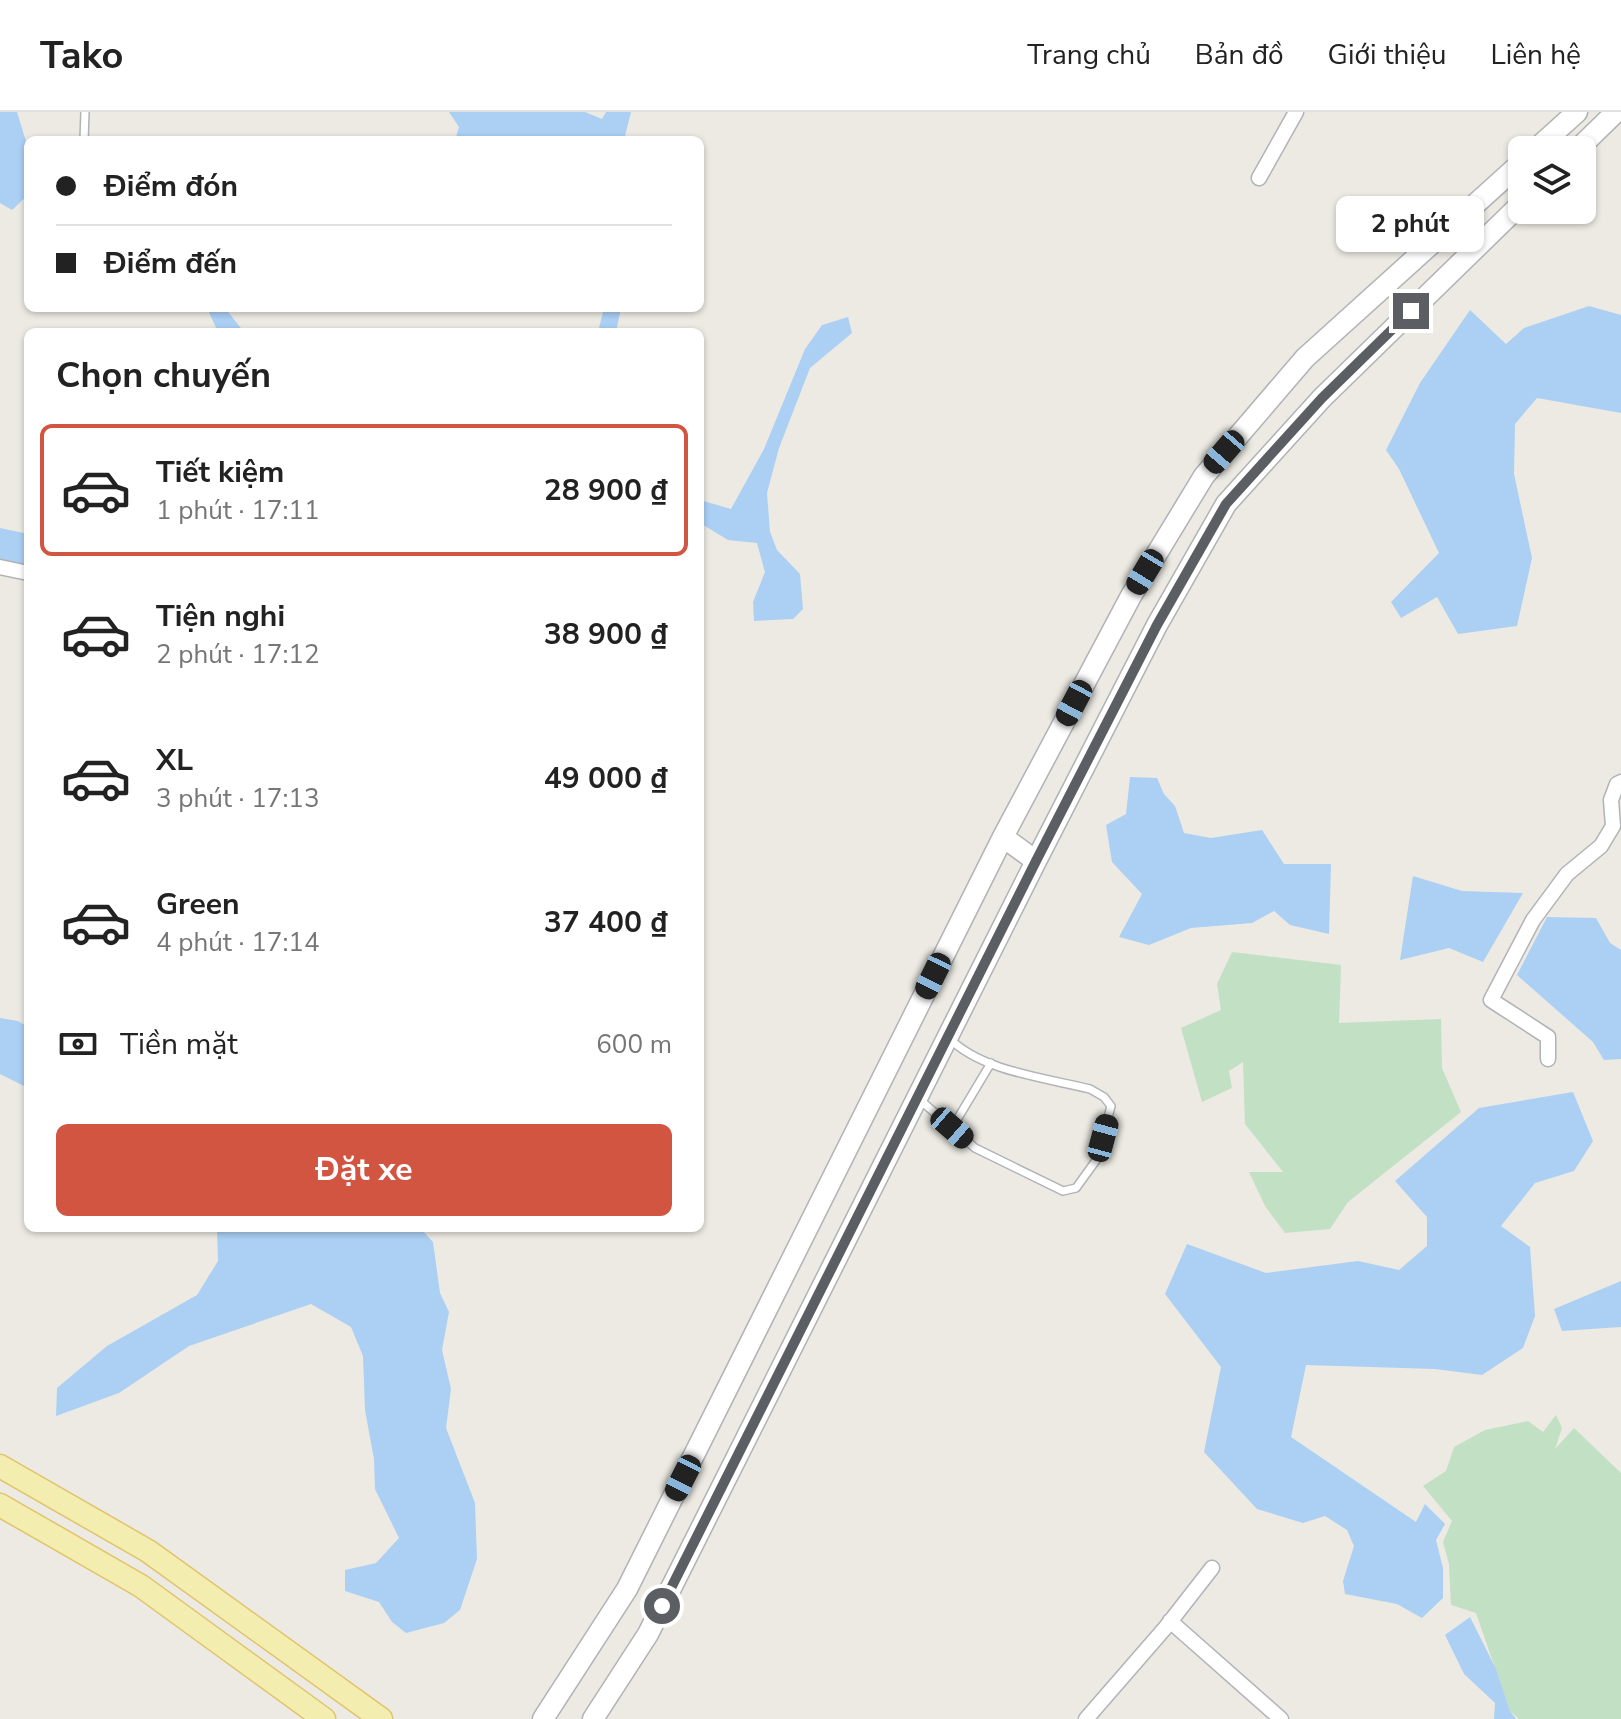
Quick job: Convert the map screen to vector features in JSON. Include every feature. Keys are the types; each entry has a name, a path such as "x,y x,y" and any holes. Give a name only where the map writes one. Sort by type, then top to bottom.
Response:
{"main road":[{"path":"1550,136 1577,112"},
{"path":"1591,136 1616,112"},
{"path":"543,1719 627,1589 1003,837 1131,596 1204,476 1305,358 1508,175"},
{"path":"593,1719 648,1634 1036,861 1157,625 1226,504 1322,398 1508,217"},
{"path":"1003,837 1036,861"},
{"path":"0,1466 148,1551 381,1719"},
{"path":"0,1505 141,1586 324,1719"}],"street":[{"path":"1259,178 1296,112"},
{"path":"0,567 24,572"},
{"path":"1548,1059 1548,1037 1491,1000 1533,920 1567,874 1601,846 1613,826 1611,800 1617,784 1621,782"},
{"path":"1086,1719 1212,1568"},
{"path":"1170,1621 1281,1719"}],"lane":[{"path":"84,136 85,112"},
{"path":"917,1098 975,1148 1063,1191 1076,1188 1097,1159 1111,1106 1104,1097 1090,1089 991,1063 961,1050 948,1037"},
{"path":"952,1128 991,1063"}],"green space":[{"path":"1232,952 1341,965 1339,1023 1441,1019 1442,1068 1461,1112 1348,1202 1330,1229 1285,1233 1265,1206 1249,1172 1283,1172 1245,1124 1243,1062 1229,1071 1232,1088 1202,1102 1181,1028 1221,1010 1217,984"},
{"path":"1556,1415 1562,1428 1555,1449 1574,1428 1621,1473 1621,1719 1519,1719 1510,1711 1476,1613 1451,1605 1449,1564 1443,1542 1452,1521 1423,1486 1446,1471 1454,1447 1485,1430 1528,1421 1543,1432"}],"water":[{"path":"0,112 17,112 24,136 24,199 12,210 0,203"},
{"path":"449,112 585,112 602,119 606,112 631,112 625,136 456,136 459,127"},
{"path":"1589,306 1621,315 1621,413 1537,398 1515,424 1514,474 1532,558 1517,626 1458,634 1437,597 1401,618 1391,602 1439,553 1399,469 1386,450 1420,383 1470,310 1506,344 1524,328"},
{"path":"209,312 228,312 241,328 216,328"},
{"path":"603,312 620,312 617,328 599,328"},
{"path":"848,317 852,333 810,368 779,448 767,493 770,532 777,550 800,574 803,609 793,619 754,621 753,602 765,572 757,543 728,540 704,525 704,501 731,509 764,449 805,349 822,325"},
{"path":"0,528 24,533 24,565 0,562"},
{"path":"1130,777 1157,778 1164,794 1175,806 1184,833 1211,838 1262,830 1284,864 1331,864 1329,934 1290,925 1274,911 1252,923 1191,928 1149,945 1119,937 1142,894 1112,862 1106,825 1126,814"},
{"path":"1413,876 1462,891 1523,893 1483,962 1449,948 1400,960"},
{"path":"1547,917 1596,918 1610,943 1621,950 1621,1059 1604,1060 1593,1042 1517,975"},
{"path":"0,1018 24,1025 24,1086 0,1074"},
{"path":"1573,1092 1593,1141 1574,1171 1535,1183 1501,1226 1530,1247 1535,1316 1523,1348 1482,1375 1435,1369 1306,1365 1291,1437 1416,1522 1425,1504 1445,1524 1436,1540 1443,1568 1443,1598 1422,1618 1397,1604 1345,1594 1343,1581 1354,1546 1347,1530 1325,1516 1303,1523 1257,1509 1204,1452 1221,1367 1165,1294 1187,1244 1266,1273 1358,1261 1399,1270 1427,1246 1427,1217 1395,1181 1479,1108"},
{"path":"217,1232 424,1232 433,1242 440,1293 449,1312 442,1350 451,1389 446,1428 475,1503 477,1559 460,1610 444,1623 406,1633 392,1622 379,1602 345,1591 345,1570 376,1563 399,1538 375,1489 374,1459 365,1410 363,1356 351,1327 311,1304 189,1346 119,1393 56,1416 57,1388 107,1346 197,1295 218,1261"},
{"path":"1621,1281 1621,1327 1562,1331 1554,1309"},
{"path":"1470,1617 1516,1719 1494,1719 1495,1703 1464,1674 1445,1635"}],"route":[{"path":"662,1606 1036,861 1157,625 1226,504 1322,398 1411,311"}]}
